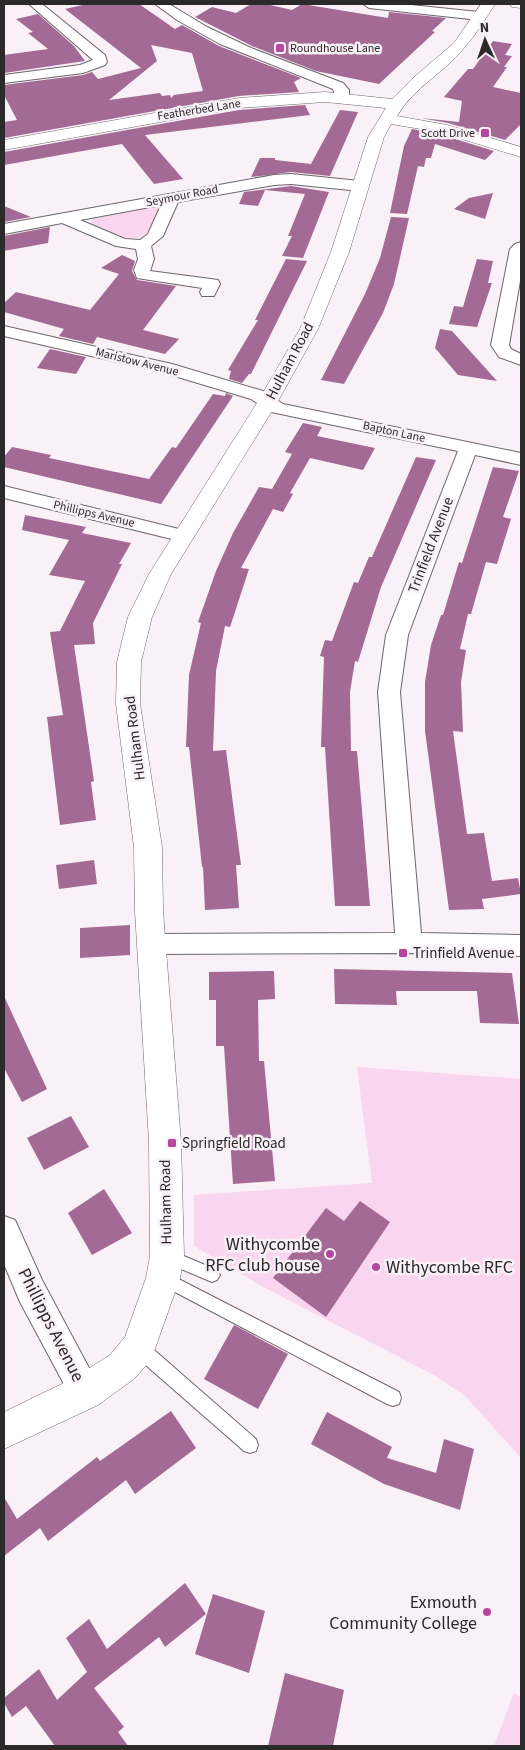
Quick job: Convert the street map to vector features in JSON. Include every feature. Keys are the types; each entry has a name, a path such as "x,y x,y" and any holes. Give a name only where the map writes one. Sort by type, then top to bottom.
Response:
{"street":[{"path":"4,79 83,68 100,62 100,58 34,4"},
{"path":"161,4 188,23 235,47 338,86 342,90 342,98"},
{"path":"369,4 483,10"},
{"path":"516,4 521,4"},
{"name":"Hulham Road","path":"4,1431 85,1392 122,1367 139,1348 165,1267 165,1142 152,944 148,847 128,704 130,662 140,618 160,574 267,403 309,329 340,252 376,137 391,112 418,80 458,46 471,30 483,10"},
{"name":"Featherbed Lane","path":"4,145 239,104 300,97 342,98 519,149"},
{"name":"Seymour Road","path":"4,229 274,180 290,179 360,186"},
{"path":"64,219 122,243 143,245 155,236 172,198"},
{"path":"143,245 146,259 142,270 143,275 212,284 208,292"},
{"path":"521,247 518,249 500,345 505,353 521,360"},
{"name":"Maristow Avenue","path":"4,331 166,368 257,395 267,403"},
{"name":"Bapton Lane","path":"267,403 277,408 521,459"},
{"name":"Trinfield Avenue","path":"409,943 389,692 398,635 469,447"},
{"name":"Phillipps Avenue","path":"4,492 184,536"},
{"path":"152,944 409,943 521,946"},
{"name":"Phillipps Avenue","path":"4,1230 31,1290 85,1392"}],"lane":[{"path":"165,1267 212,1274"},
{"path":"165,1267 393,1398"},
{"path":"139,1348 250,1445"}],"shaded area":[{"path":"157,206 160,209 152,225 140,237 125,238 90,224 93,219"},
{"name":"Withycombe RFC","path":"357,1067 521,1079 521,1458 465,1396 434,1375 265,1288 194,1246 194,1195 372,1183"},
{"path":"514,1693 521,1697 521,1746 494,1746"}],"building":[{"path":"87,4 139,4 175,29 182,25 219,46 301,78 294,82 299,92 239,96 4,138 4,122 17,120 4,95 4,85 83,75 92,72 98,79 141,68 65,9","holes":["151,45 192,53 203,91 174,95 171,98 170,95 162,96 160,93 109,100 157,61"]},
{"path":"251,4 266,4 292,10 302,4 388,18 389,12 446,18 432,31 435,32 379,84 316,71 252,46 195,17 212,7 236,13"},
{"path":"38,14 74,46 85,61 4,73 4,55 48,49 28,33 33,32 16,19"},
{"path":"493,41 512,44 505,55 512,56 493,87 521,93 521,124 505,140 448,123 421,118 459,122 462,101 444,97 468,69 473,69"},
{"path":"305,105 310,115 145,135 183,179 154,184 122,144 4,165 4,152 239,110"},
{"path":"340,110 358,112 330,176 291,172 251,177 260,158 275,158 275,160 311,164"},
{"path":"412,129 439,134 494,151 485,160 435,144 431,158 426,158 424,167 418,166 407,214 390,213 404,146"},
{"path":"291,186 329,192 303,258 282,256 292,236 288,236 305,194 265,190 258,206 239,204 244,192"},
{"path":"493,193 485,219 454,209 469,198"},
{"path":"4,206 31,217 4,222"},
{"path":"391,217 409,218 394,284 383,313 344,384 321,380 365,294 380,258"},
{"path":"50,227 48,243 4,251 4,236"},
{"path":"122,255 135,261 132,271 137,280 176,286 143,330 179,339 165,354 97,337 93,344 59,336 64,329 4,312 4,303 16,292 90,310 119,274 101,268"},
{"path":"286,259 307,261 251,374 242,383 229,379 231,371 228,370 258,320 255,320"},
{"path":"477,259 493,261 488,283 492,283 477,327 449,324 454,306 463,307"},
{"path":"440,329 452,331 497,381 458,375 435,348"},
{"path":"50,349 86,357 76,374 37,368"},
{"path":"226,393 233,396 161,504 4,467 4,457 12,447 51,455 49,458 149,479 172,447 176,448 213,394 225,396"},
{"path":"303,423 322,427 317,436 375,448 363,470 310,458 290,493 293,494 283,512 273,509 241,568 249,569 230,627 225,626 216,671 213,751 226,750 241,865 236,865 239,908 205,910 203,867 189,747 186,747 189,675 201,623 198,622 216,571 233,533 259,487 272,489 292,454 285,452"},
{"path":"416,457 436,460 381,587 358,662 355,661 350,692 351,751 357,751 370,906 335,906 325,747 321,747 324,657 320,656 325,640 332,641 354,582 358,583 369,557 372,557"},
{"path":"493,467 519,471 503,517 511,519 497,564 486,562 471,614 468,614 460,649 466,650 461,682 463,732 453,731 467,834 484,833 492,881 518,878 521,894 482,899 484,909 449,910 425,731 425,682 431,645 441,615 443,615 459,562 462,563"},
{"path":"25,515 86,527 82,533 131,543 119,564 122,564 93,623 95,644 74,645 94,781 91,782 96,820 60,825 47,717 63,715 50,632 60,631 85,581 49,575 69,540 22,530"},
{"path":"94,860 97,884 59,889 56,865"},
{"path":"130,925 130,955 80,958 80,928"},
{"path":"334,969 512,973 519,1024 480,1023 477,991 396,991 397,1005 335,1004"},
{"path":"274,971 275,999 258,1000 259,1061 264,1061 275,1181 233,1184 224,1046 216,1046 216,1000 209,1000 209,972"},
{"path":"4,996 47,1089 22,1102 4,1068"},
{"path":"71,1116 89,1147 44,1170 27,1138"},
{"path":"104,1189 132,1233 92,1255 68,1213"},
{"name":"Withycombe RFC club house","path":"360,1201 390,1222 326,1317 273,1278 326,1208 344,1221"},
{"path":"234,1325 288,1354 258,1409 204,1379"},
{"path":"171,1411 196,1448 135,1494 126,1480 48,1541 40,1528 4,1556 4,1497 17,1519 97,1457 100,1461"},
{"path":"327,1412 392,1447 387,1458 436,1473 444,1439 474,1449 460,1510 384,1484 311,1444"},
{"path":"185,1583 206,1614 165,1647 159,1637 94,1688 124,1727 118,1732 128,1746 55,1746 26,1706 12,1717 4,1703 4,1698 39,1669 57,1700 87,1672 66,1638 89,1619 107,1649"},
{"path":"213,1594 265,1611 249,1673 195,1654"},
{"path":"285,1673 344,1690 333,1746 268,1746"}],"place":[{"name":"Roundhouse Lane","path":"280,48"},
{"name":"Scott Drive","path":"485,133"},
{"name":"Trinfield Avenue","path":"403,953"},
{"name":"Springfield Road","path":"172,1143"},
{"name":"Withycombe RFC club house","path":"330,1254"},
{"name":"Withycombe RFC","path":"376,1267"},
{"name":"Exmouth Community College","path":"487,1612"}]}
